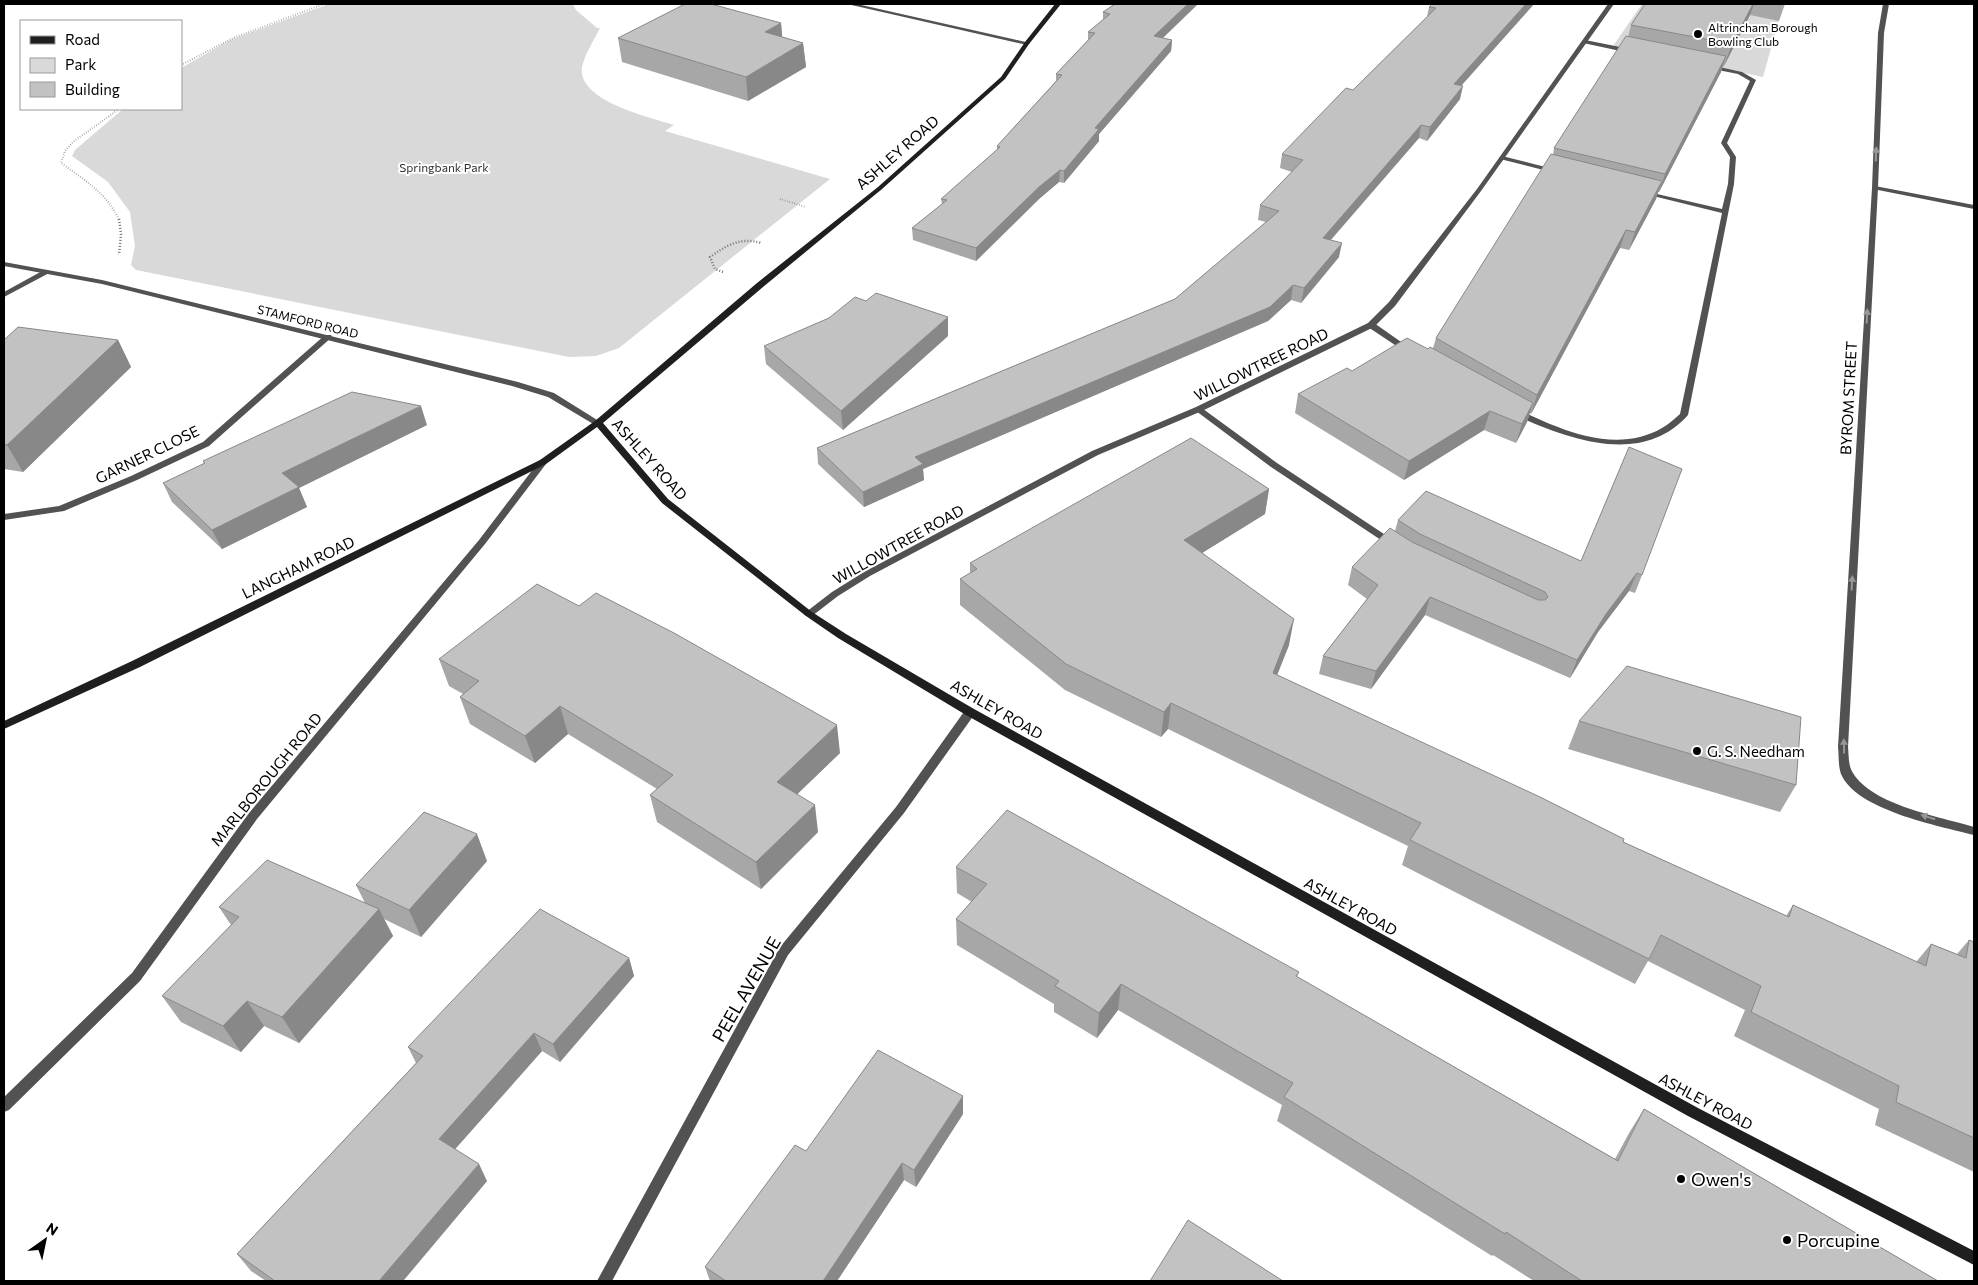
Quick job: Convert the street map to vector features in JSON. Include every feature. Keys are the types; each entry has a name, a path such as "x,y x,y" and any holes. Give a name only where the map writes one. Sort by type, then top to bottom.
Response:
{"main road":[{"name":"ASHLEY ROAD","path":"1058,4 1027,43 1003,78 887,182 760,285 598,423 665,501 809,614 842,636 970,712 1693,1112 1974,1258"},
{"name":"LANGHAM ROAD","path":"4,725 136,664 543,462 598,423"}],"street":[{"path":"850,4 1027,43"},
{"name":"WILLOWTREE ROAD","path":"809,614 835,594 867,574 1095,453 1199,409 1371,325 1398,296 1502,158 1610,4"},
{"name":"BYROM STREET","path":"1886,4 1881,33 1875,188 1843,748 1847,773 1860,789 1883,804 1974,831"},
{"path":"1585,42 1643,54"},
{"path":"1508,408 1549,427 1582,438 1607,442 1633,441 1656,436 1673,426 1684,415 1726,212 1733,157 1724,143 1753,80 1740,73 1701,65"},
{"path":"1502,158 1567,174"},
{"path":"1875,188 1974,207"},
{"path":"1632,190 1726,212"},
{"name":"STAMFORD ROAD","path":"4,264 102,282 514,384 551,395 598,423"},
{"path":"4,295 47,272"},
{"path":"1371,325 1420,356"},
{"name":"GARNER CLOSE","path":"4,517 61,509 134,478 206,444 328,337"},
{"path":"1199,409 1274,465 1403,550"},
{"name":"MARLBOROUGH ROAD","path":"4,1106 136,976 252,816 482,542 543,462"},
{"name":"PEEL AVENUE","path":"604,1281 784,951 900,810 970,712"}],"path":[{"path":"182,64 220,42 324,4"},
{"path":"102,282 118,265 122,230 116,215 102,195 62,163 63,153 79,135 92,129 118,110"}],"green space":[{"name":"Springbank Park","path":"329,4 573,4 576,10 597,28 600,28 587,52 582,67 583,79 602,98 633,112 674,125 665,131 830,179 619,348 596,356 569,357 136,270 131,265 135,246 130,212 108,182 72,156 75,150 122,110 182,110 182,67 230,40"},
{"name":"Altrincham Borough Bowling Club","path":"1642,4 1744,4 1781,12 1763,77 1613,46"}],"building":[{"path":"685,4 711,4 781,23 765,32 803,43 746,77 618,38"},
{"path":"1115,4 1188,4 1154,36 1172,40 1095,128 1099,129 1064,171 1060,170 1039,187 976,248 912,228 947,200 941,199 1000,147 997,146 1062,75 1056,74 1095,33 1088,32 1110,14 1103,12"},
{"path":"1432,4 1526,4 1454,84 1463,86 1430,127 1421,125 1323,238 1342,243 1304,288 1293,285 1270,307 915,457 923,464 863,492 817,448 1175,299 1279,211 1260,205 1303,160 1282,154 1346,88 1353,90 1436,8 1429,7"},
{"path":"1645,4 1753,4 1732,44 1631,25"},
{"path":"1626,36 1726,56 1665,174 1554,148"},
{"path":"1551,154 1662,181 1635,232 1626,230 1537,395 1436,338"},
{"path":"876,293 948,317 841,411 764,346 829,318 855,297 866,301"},
{"path":"18,327 118,340 7,445 4,444 4,340"},
{"path":"1407,338 1428,349 1430,347 1533,403 1522,424 1490,411 1409,461 1298,394 1347,368 1352,371"},
{"path":"352,392 421,406 282,473 299,487 212,530 163,483 205,463 203,461"},
{"path":"1191,438 1269,489 1184,540 1294,619 1273,673 1540,797 1624,839 1623,842 1789,917 1793,905 1926,966 1931,944 1966,958 1969,940 1974,942 1974,1138 1896,1102 1899,1086 1751,1012 1761,986 1661,935 1649,959 1410,840 1421,823 1171,703 1164,712 1066,664 960,579 977,569 970,563"},
{"path":"1629,447 1682,469 1642,575 1637,573 1606,614 1577,660 1430,597 1376,671 1323,656 1378,585 1352,567 1390,528 1412,542 1538,600 1545,600 1548,597 1545,592 1420,534 1398,520 1426,491 1581,561"},
{"path":"537,584 579,606 596,593 674,633 837,725 777,782 815,805 756,862 650,795 673,775 560,706 525,736 460,697 479,681 439,659"},
{"path":"1627,666 1801,717 1796,785 1579,721"},
{"path":"1007,810 1299,972 1296,976 1618,1161 1644,1109 1938,1281 1582,1281 1506,1232 1505,1234 1284,1097 1293,1083 1121,984 1099,1013 1055,986 1059,981 956,919 987,884 956,867"},
{"path":"424,812 477,834 409,910 356,885"},
{"path":"267,860 379,909 282,1017 247,1001 223,1026 162,996 239,917 219,907"},
{"path":"540,909 629,958 553,1044 534,1033 439,1139 479,1164 379,1281 275,1281 237,1254 423,1056 408,1047"},
{"path":"878,1050 963,1096 914,1170 902,1163 823,1281 726,1281 705,1267 795,1145 806,1151"},
{"path":"1188,1220 1283,1281 1150,1281"}],"place":[{"name":"Altrincham Borough Bowling Club","path":"1698,34"},
{"name":"G. S. Needham","path":"1697,751"},
{"name":"Owen's","path":"1681,1179"},
{"name":"Porcupine","path":"1787,1240"}]}
